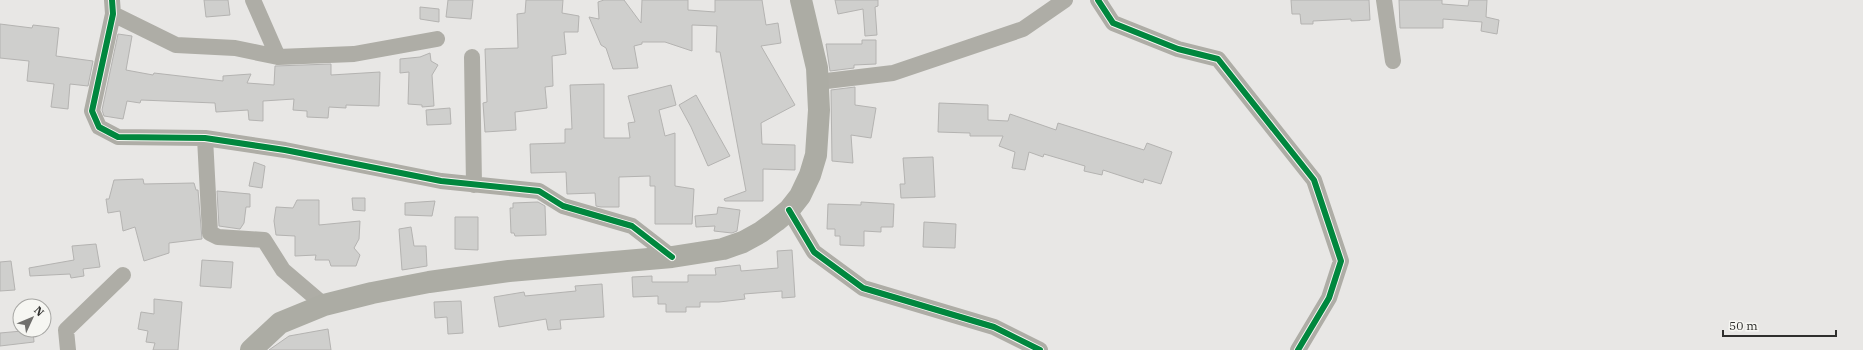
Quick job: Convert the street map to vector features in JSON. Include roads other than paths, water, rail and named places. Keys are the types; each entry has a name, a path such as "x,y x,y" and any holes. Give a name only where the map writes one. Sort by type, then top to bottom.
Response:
{"main road":[{"path":"251,350 280,323 324,305 372,293 509,271 672,256 723,249 743,242 776,221 789,210 800,196 810,175 816,155 819,118 817,68 801,0"}],"street":[{"path":"253,0 278,57"},
{"path":"818,82 893,73 1023,29 1065,0"},
{"path":"1098,0 1113,23 1178,49 1218,59 1314,180 1340,261 1329,298 1298,350"},
{"path":"1384,0 1393,61"},
{"path":"437,39 354,54 278,57 235,48 176,45 113,7 92,111 99,127 118,137 206,138 285,150 441,181 539,191 563,206 632,226 672,256"},
{"path":"472,57 474,185"},
{"path":"206,138 210,233 218,237 264,240 283,270 324,305"},
{"path":"789,210 814,252 863,288 994,327 1040,350"},
{"path":"68,350 66,330 124,275"}]}
